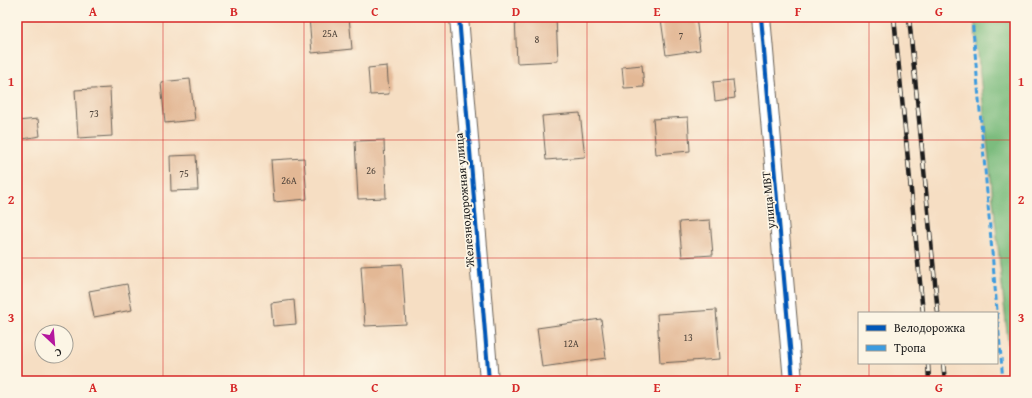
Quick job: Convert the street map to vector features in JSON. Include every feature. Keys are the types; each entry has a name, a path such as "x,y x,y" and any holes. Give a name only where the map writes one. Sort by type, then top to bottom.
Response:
{"street":[{"name":"Железнодорожная улица","path":"460,17 489,381"},
{"name":"улица МВТ","path":"762,17 794,381"}],"green space":[{"path":"974,17 1015,17 1015,381 1012,381"}],"building":[{"path":"309,17 349,17 352,49 312,53"},
{"path":"515,17 556,17 558,61 517,63"},
{"path":"696,17 700,50 666,55 661,19"},
{"path":"642,65 644,87 624,88 622,67"},
{"path":"387,66 389,94 370,95 368,68"},
{"path":"190,79 195,120 165,123 161,82"},
{"path":"733,80 735,98 715,101 713,82"},
{"path":"110,88 112,136 78,138 75,90"},
{"path":"580,113 585,157 546,160 542,116"},
{"path":"688,117 690,151 656,154 653,119"},
{"path":"38,119 40,136 17,140 17,121"},
{"path":"384,140 386,198 358,199 355,141"},
{"path":"196,155 198,190 171,191 170,156"},
{"path":"304,158 307,199 274,202 271,160"},
{"path":"710,220 713,255 682,257 679,222"},
{"path":"402,264 406,324 365,326 361,266"},
{"path":"127,284 132,310 94,317 89,291"},
{"path":"294,300 296,324 273,326 271,303"},
{"path":"716,310 720,359 660,363 657,314"},
{"path":"601,319 606,358 542,367 537,328"}],"railway":[{"path":"894,17 923,312"},
{"path":"909,17 938,312"},
{"path":"928,364 929,381"},
{"path":"943,364 945,381"}],"marked path":[{"path":"972,17 997,312"},
{"path":"998,322 1003,381"}],"cycle path":[{"path":"459,17 489,381"},
{"path":"761,17 793,381"}]}
